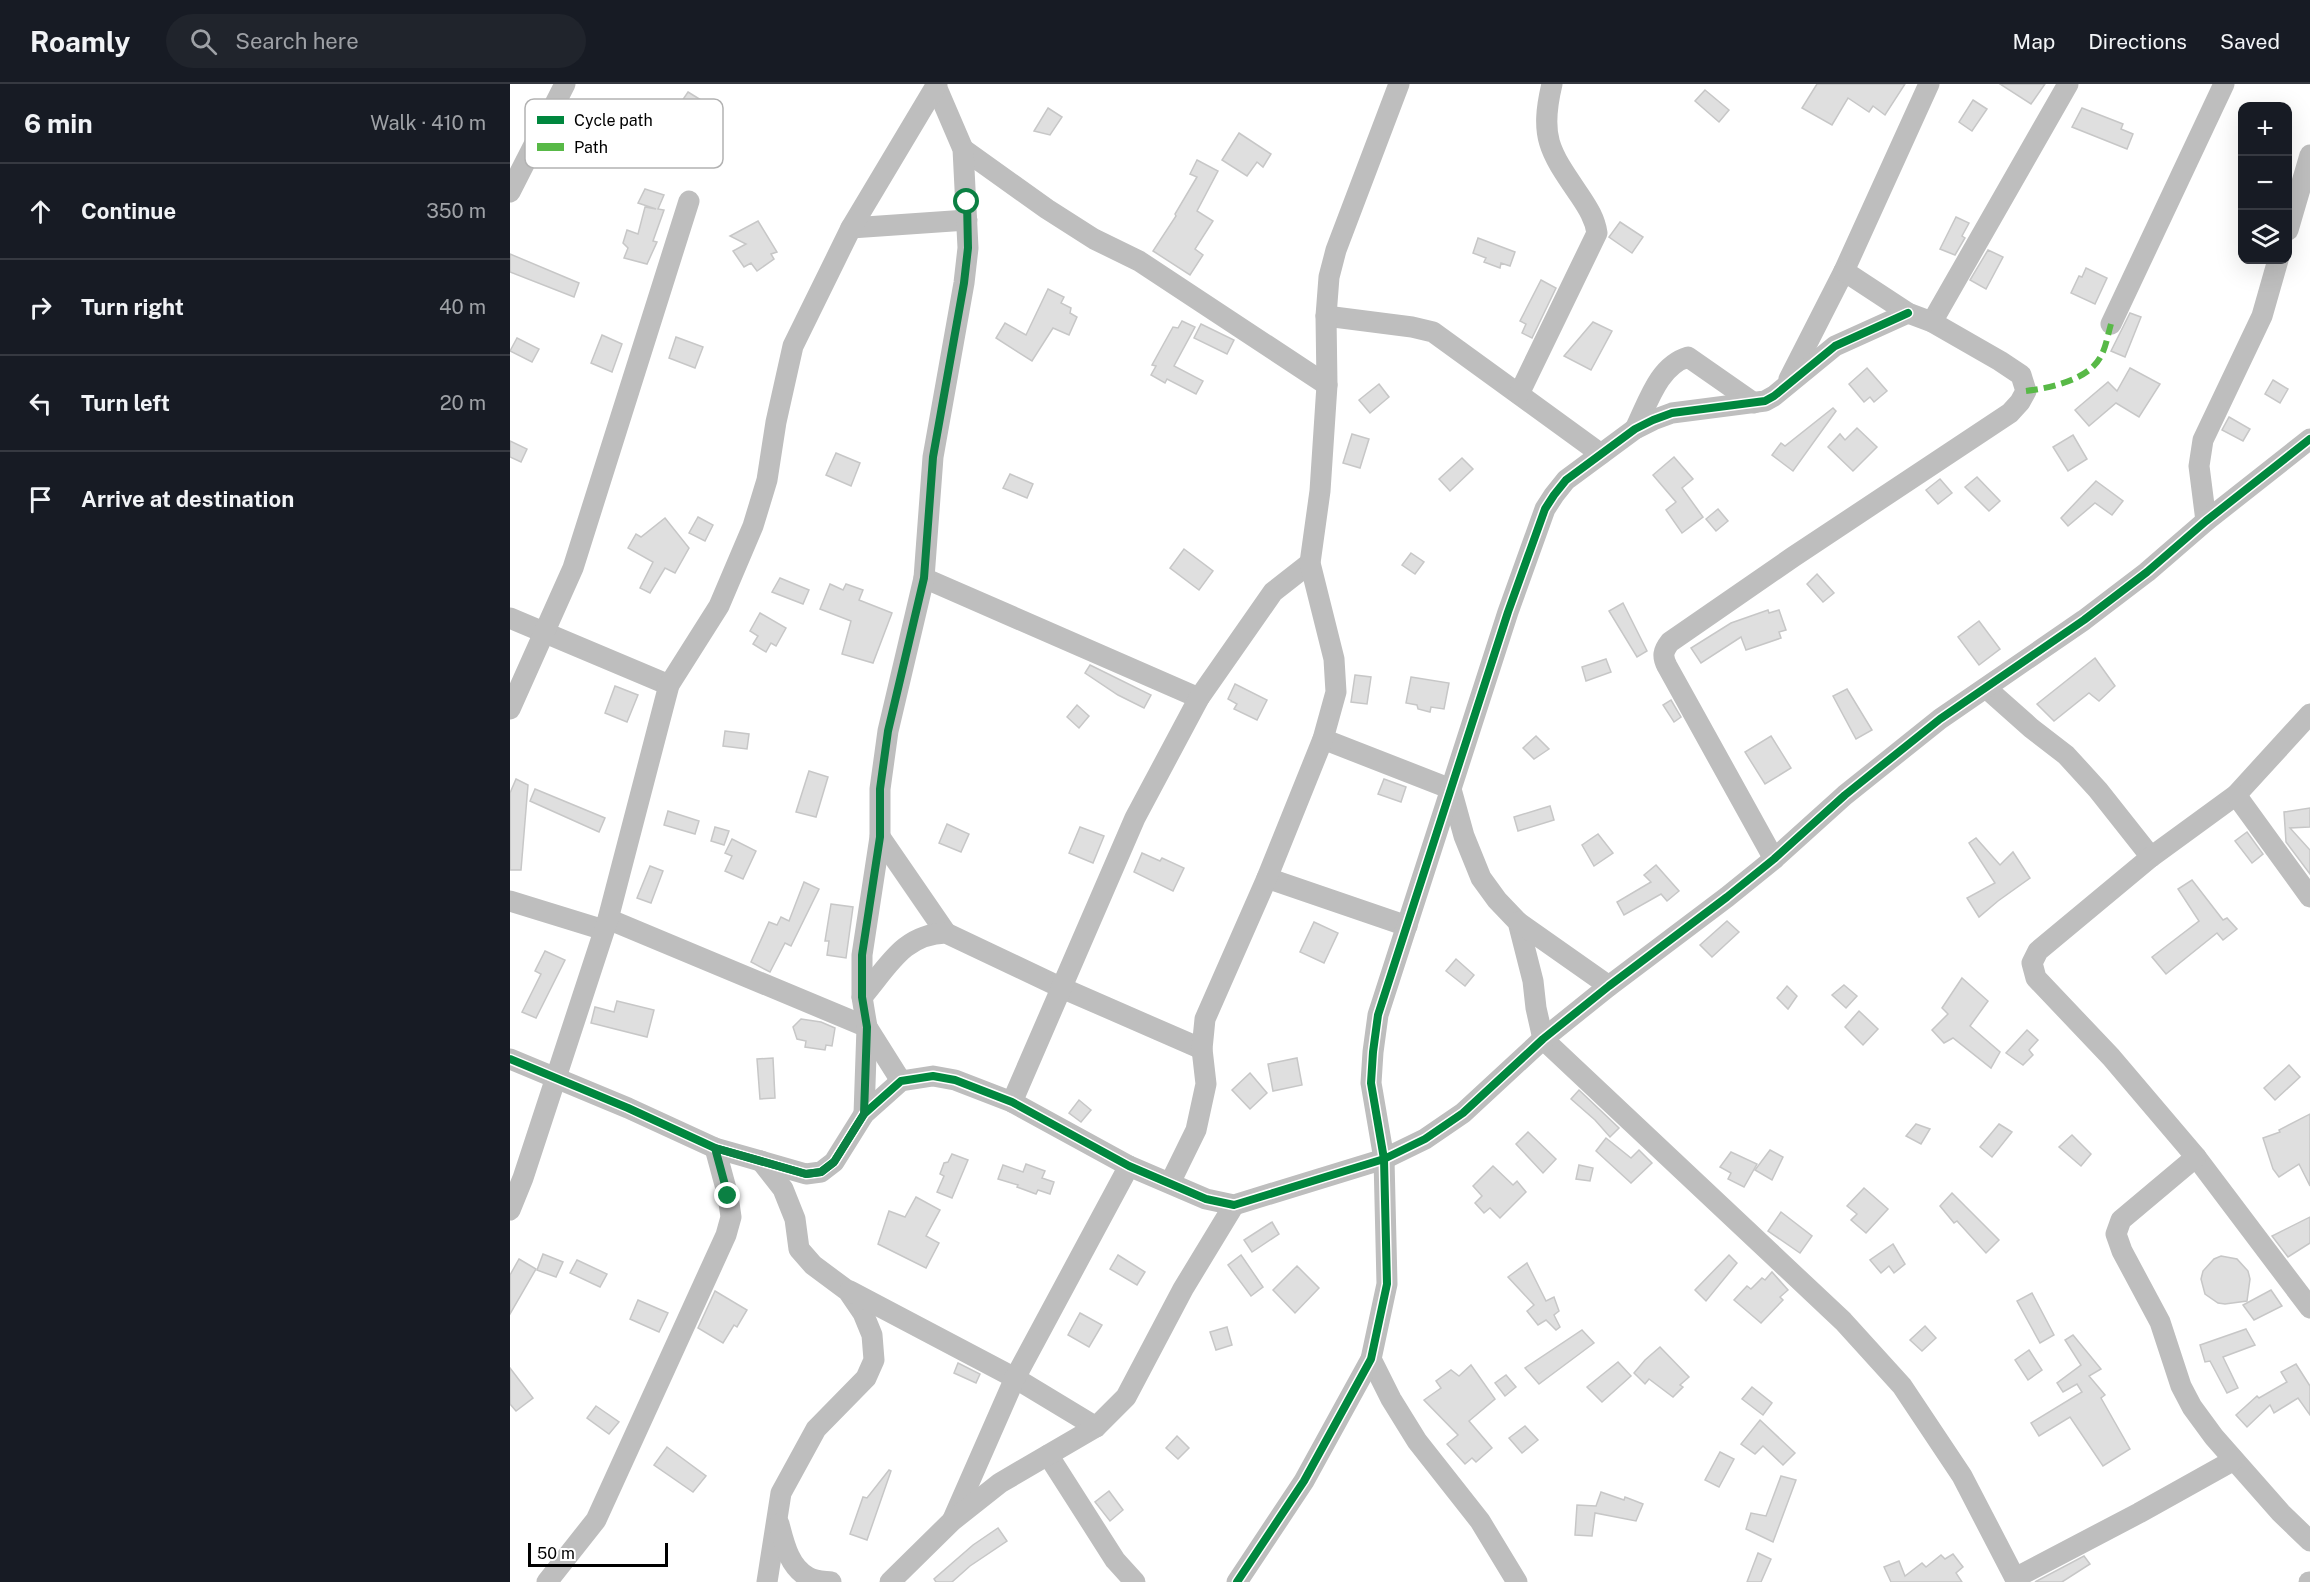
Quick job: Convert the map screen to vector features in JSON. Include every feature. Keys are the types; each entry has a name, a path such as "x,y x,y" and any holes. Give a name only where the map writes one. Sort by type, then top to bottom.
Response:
{"street":[{"path":"557,99 565,84"},
{"path":"1170,1183 1196,1130 1206,1084 1202,1049 1205,1019 1267,878 1323,740 1335,692 1334,659 1310,563 1320,491 1327,385 1326,316 1329,277 1336,250 1399,84"},
{"path":"1518,394 1597,233 1596,221 1559,166 1547,140 1546,110 1552,84"},
{"path":"1786,384 1844,271 1929,84"},
{"path":"1932,322 2068,84"},
{"path":"2111,324 2224,84"},
{"path":"864,1114 867,1027 862,997 862,955 880,837 880,789 888,731 924,578 933,457 964,283 968,248 963,149 936,85"},
{"path":"510,1210 523,1178 606,925 669,685 719,606 753,526 766,480 793,346 851,228 936,85"},
{"path":"963,149 1047,209 1094,239 1139,261 1327,385"},
{"path":"2292,216 2310,155"},
{"path":"510,192 525,163"},
{"path":"510,709 573,568 689,201"},
{"path":"851,228 967,220"},
{"path":"2206,521 2199,466 2203,440 2262,315 2277,264"},
{"path":"1774,859 1667,666 1663,658 1664,649 1670,642 1792,557 2010,412 2020,402 2026,391 2021,375 1932,322 1908,313 1844,271"},
{"path":"1237,1582 1304,1481 1371,1359 1387,1284 1384,1160 1371,1083 1378,1015 1508,612 1545,509 1566,480 1635,429 1672,412 1754,403 1774,396 1835,346 1908,313"},
{"path":"1326,316 1412,327 1433,332 1601,454"},
{"path":"1635,429 1659,381 1669,367 1688,357 1754,403"},
{"path":"510,1059 628,1108 715,1148 806,1174 821,1172 834,1162 864,1114 884,1094 901,1081 933,1076 955,1080 1012,1102 1129,1166 1206,1199 1234,1204 1384,1160 1425,1139 1463,1113 1542,1039 1774,859 1845,795 1940,719 2084,620 2147,572 2206,521 2310,438"},
{"path":"1012,1102 1135,818 1199,698 1273,592 1310,563"},
{"path":"924,578 1199,698"},
{"path":"510,618 669,685"},
{"path":"1986,688 2066,755 2098,790 2151,857"},
{"path":"2310,714 2236,795 2151,857 2038,951 2032,963 2036,978 2110,1057 2196,1157 2310,1308"},
{"path":"1323,740 1451,789"},
{"path":"1451,789 1464,836 1481,878 1497,900 1518,922 1609,986"},
{"path":"2236,795 2310,897"},
{"path":"880,837 946,933"},
{"path":"1267,878 1407,926"},
{"path":"510,901 606,925 867,1027 901,1081"},
{"path":"1518,922 1533,981 1542,1039 1843,1321 1902,1386 1962,1476 2016,1580 2234,1460"},
{"path":"862,997 906,945 930,933 946,933 1062,988 1202,1049"},
{"path":"547,1582 596,1520 726,1235 731,1217 728,1196 715,1148"},
{"path":"2196,1157 2121,1220 2116,1234 2122,1251 2160,1322 2187,1396 2214,1437 2281,1513 2310,1541"},
{"path":"761,1161 783,1189 795,1219 799,1249 813,1265 848,1291 1015,1378 1096,1427"},
{"path":"952,1521 1015,1378 1129,1166"},
{"path":"890,1582 952,1521 1000,1483 1096,1427 1126,1397 1183,1289 1234,1204"},
{"path":"767,1582 782,1493 816,1429 866,1378 874,1360 872,1335 863,1313 848,1291"},
{"path":"1371,1359 1391,1399 1418,1441 1480,1521 1517,1582"},
{"path":"1048,1455 1115,1560 1135,1582"},
{"path":"777,1519 788,1554 799,1570 809,1578 831,1582"}],"building":[{"path":"1817,84 1905,84 1885,115 1873,106 1869,112 1848,98 1832,125 1802,108"},
{"path":"2000,84 2045,84 2031,104"},
{"path":"1705,90 1729,110 1719,122 1695,101"},
{"path":"688,92 699,99 683,99"},
{"path":"1973,100 1987,109 1972,131 1959,122"},
{"path":"1048,108 1062,117 1050,135 1034,131"},
{"path":"2082,108 2123,124 2121,129 2133,134 2127,149 2072,127"},
{"path":"1239,133 1271,154 1263,167 1257,162 1247,176 1222,160"},
{"path":"1197,160 1218,171 1197,211 1213,221 1195,249 1203,255 1190,275 1153,251 1176,216 1175,214 1197,177 1190,174"},
{"path":"645,189 664,195 658,209 664,210 653,241 657,242 647,264 624,258 628,248 623,243 627,230 638,234 645,207 656,209 638,203"},
{"path":"1956,217 1969,223 1962,236 1965,238 1955,255 1940,249"},
{"path":"758,221 777,252 771,254 774,259 757,271 751,263 744,267 733,251 746,244 730,236"},
{"path":"1620,222 1643,237 1632,253 1609,237"},
{"path":"1478,238 1515,252 1510,266 1501,263 1500,268 1484,262 1486,258 1473,253"},
{"path":"1988,250 2003,257 1986,289 1970,280"},
{"path":"510,254 579,283 574,297 510,272"},
{"path":"2086,268 2107,278 2095,304 2071,293 2079,276 2082,277"},
{"path":"1541,280 1556,288 1532,338 1522,333 1526,324 1520,321"},
{"path":"1048,289 1064,297 1061,303 1071,308 1070,313 1077,317 1069,335 1053,328 1032,361 996,338 1005,323 1026,335"},
{"path":"2130,313 2141,317 2125,357 2111,351"},
{"path":"1182,321 1195,327 1174,366 1203,381 1196,394 1167,379 1165,383 1151,375 1156,366 1152,365 1173,327 1178,328"},
{"path":"1593,322 1612,331 1591,370 1564,356"},
{"path":"1201,324 1234,340 1227,354 1194,338"},
{"path":"602,335 622,344 612,372 591,363"},
{"path":"676,337 703,347 695,368 669,358"},
{"path":"517,338 539,349 532,362 510,351"},
{"path":"1867,368 1887,391 1874,402 1870,397 1864,402 1849,384"},
{"path":"2130,368 2160,384 2139,417 2116,403 2089,426 2075,410 2108,382 2117,391"},
{"path":"2273,380 2288,389 2280,403 2265,394"},
{"path":"1379,384 1389,397 1370,413 1359,400"},
{"path":"1833,408 1836,411 1793,471 1772,455 1781,443 1785,446"},
{"path":"2229,417 2250,429 2243,441 2222,430"},
{"path":"1857,428 1877,447 1853,471 1828,447 1840,434 1845,440"},
{"path":"1352,434 1369,439 1360,468 1343,463"},
{"path":"2073,435 2087,459 2068,471 2053,447"},
{"path":"510,441 527,449 521,462 510,457"},
{"path":"836,453 860,463 851,486 826,475"},
{"path":"1674,457 1693,479 1682,488 1703,517 1682,533 1666,510 1676,502 1653,475"},
{"path":"1462,458 1473,469 1450,491 1439,479"},
{"path":"1010,474 1033,484 1027,498 1003,488"},
{"path":"1977,477 2000,501 1989,511 1965,487"},
{"path":"1940,479 1952,493 1938,504 1926,490"},
{"path":"2096,481 2123,501 2112,515 2095,503 2068,526 2061,518"},
{"path":"1718,509 1728,521 1716,531 1706,519"},
{"path":"698,517 713,525 705,541 689,533"},
{"path":"665,518 689,548 675,573 665,568 650,593 640,588 653,562 628,548 636,534 641,537"},
{"path":"1184,549 1213,571 1199,590 1170,568"},
{"path":"1411,553 1424,562 1415,574 1402,565"},
{"path":"1817,574 1834,593 1823,602 1807,584"},
{"path":"780,578 809,590 803,604 772,592"},
{"path":"830,584 843,590 846,584 863,590 859,600 892,613 873,663 842,654 851,621 820,609"},
{"path":"1623,603 1647,651 1637,657 1609,611"},
{"path":"1768,610 1769,613 1779,610 1786,630 1779,632 1781,638 1746,650 1741,637 1701,663 1691,648 1731,623"},
{"path":"760,613 786,628 776,646 771,643 766,652 753,644 758,636 750,631"},
{"path":"1979,621 2000,649 1979,665 1958,637"},
{"path":"2095,658 2115,686 2099,701 2089,693 2054,721 2037,704"},
{"path":"1606,659 1611,672 1586,681 1582,667"},
{"path":"1090,665 1151,695 1144,708 1118,695 1085,673"},
{"path":"1355,675 1371,677 1367,704 1351,702"},
{"path":"1411,677 1449,683 1444,709 1431,707 1430,712 1418,709 1417,705 1406,703"},
{"path":"1235,684 1267,700 1257,720 1234,709 1237,704 1228,699"},
{"path":"615,686 638,695 627,722 605,713"},
{"path":"1847,689 1872,730 1856,739 1833,696"},
{"path":"1671,700 1681,717 1674,722 1663,705"},
{"path":"1077,705 1089,716 1079,728 1067,717"},
{"path":"725,731 749,734 747,749 723,746"},
{"path":"1536,736 1549,749 1534,759 1523,748"},
{"path":"1771,736 1791,768 1765,784 1745,752"},
{"path":"809,771 828,777 816,817 796,812"},
{"path":"516,779 528,785 521,870 510,870 510,793"},
{"path":"1384,779 1406,787 1401,802 1378,794"},
{"path":"535,789 605,818 599,832 530,801"},
{"path":"1550,806 1554,820 1518,831 1514,817"},
{"path":"2310,808 2310,827 2290,828 2310,850 2310,874 2286,842 2284,812"},
{"path":"668,811 699,821 695,834 664,825"},
{"path":"947,824 969,834 961,852 939,843"},
{"path":"715,827 729,831 724,845 711,841"},
{"path":"1080,827 1104,836 1093,863 1069,853"},
{"path":"2247,832 2263,854 2252,863 2235,841"},
{"path":"1598,834 1613,853 1594,866 1582,845"},
{"path":"1976,838 2000,865 2013,852 2030,878 1979,917 1967,898 1995,883 1969,843"},
{"path":"732,839 756,851 743,879 725,871 732,856 725,853"},
{"path":"1142,853 1160,861 1162,858 1184,868 1173,891 1134,872"},
{"path":"1656,865 1679,891 1667,901 1661,894 1624,915 1617,902 1651,882 1644,875"},
{"path":"650,866 663,871 651,903 637,898"},
{"path":"2192,880 2223,920 2227,918 2237,929 2223,940 2217,933 2166,974 2152,957 2199,921 2178,889"},
{"path":"804,882 819,889 791,946 785,943 770,972 751,962 769,922 777,925 781,917 789,921"},
{"path":"831,904 853,907 846,958 827,955 829,941 825,941"},
{"path":"1727,921 1739,932 1712,957 1700,945"},
{"path":"1314,922 1338,933 1324,963 1300,952"},
{"path":"545,951 565,960 536,1018 522,1012 541,974 535,971"},
{"path":"1456,959 1474,975 1465,986 1446,971"},
{"path":"1962,978 1988,1001 1970,1026 2000,1052 1991,1068 1953,1038 1944,1043 1932,1030 1948,1014 1942,1008"},
{"path":"1844,985 1857,996 1846,1008 1832,995"},
{"path":"1787,986 1797,996 1788,1009 1777,998"},
{"path":"617,1001 654,1010 647,1037 591,1023 595,1007 614,1012"},
{"path":"1859,1011 1878,1029 1863,1045 1845,1027"},
{"path":"801,1019 821,1022 835,1028 832,1046 826,1045 825,1050 805,1047 806,1041 797,1039 793,1027"},
{"path":"2027,1030 2038,1040 2029,1050 2033,1055 2023,1065 2006,1053"},
{"path":"773,1058 775,1098 760,1099 757,1059"},
{"path":"1297,1058 1302,1085 1273,1091 1268,1064"},
{"path":"2289,1065 2300,1077 2275,1100 2264,1088"},
{"path":"1250,1073 1267,1093 1250,1109 1232,1090"},
{"path":"1579,1090 1619,1128 1610,1137 1571,1099"},
{"path":"1079,1100 1091,1110 1081,1122 1069,1113"},
{"path":"2310,1114 2310,1186 2299,1164 2279,1177 2273,1169 2263,1138 2280,1132 2279,1130"},
{"path":"1916,1124 1930,1129 1921,1144 1906,1136"},
{"path":"1999,1124 2012,1132 1992,1157 1980,1147"},
{"path":"1528,1132 1556,1159 1543,1173 1516,1144"},
{"path":"2072,1135 2091,1154 2081,1166 2059,1147"},
{"path":"1606,1138 1631,1158 1639,1150 1652,1163 1631,1183 1596,1151"},
{"path":"1770,1150 1783,1157 1772,1180 1755,1170"},
{"path":"1731,1152 1757,1164 1744,1187 1728,1179 1731,1173 1720,1167"},
{"path":"952,1154 968,1160 952,1198 937,1192 944,1176 940,1174 944,1163 948,1162"},
{"path":"1026,1164 1045,1171 1042,1178 1054,1182 1050,1194 1038,1190 1036,1194 998,1179 1003,1165 1023,1172"},
{"path":"1579,1165 1593,1168 1590,1181 1576,1179"},
{"path":"1493,1166 1513,1185 1517,1181 1526,1192 1500,1218 1490,1208 1484,1213 1475,1203 1482,1196 1473,1186"},
{"path":"1864,1188 1888,1209 1866,1233 1851,1220 1857,1214 1847,1206"},
{"path":"1952,1193 1999,1240 1986,1253 1957,1221 1954,1223 1940,1206"},
{"path":"916,1197 940,1210 926,1236 939,1243 926,1268 878,1244 889,1211 905,1217"},
{"path":"1781,1212 1812,1236 1800,1253 1768,1231"},
{"path":"2310,1217 2310,1243 2288,1257 2272,1236"},
{"path":"1272,1222 1279,1234 1252,1252 1244,1240"},
{"path":"1893,1244 1905,1264 1894,1273 1889,1266 1881,1273 1870,1260"},
{"path":"543,1254 563,1262 556,1277 537,1270"},
{"path":"1118,1255 1145,1272 1137,1285 1110,1269"},
{"path":"1241,1255 1263,1287 1251,1296 1228,1265"},
{"path":"1729,1255 1737,1263 1706,1301 1695,1290"},
{"path":"2221,1256 2237,1259 2248,1271 2250,1279 2247,1301 2218,1303 2205,1294 2201,1279 2203,1271 2214,1259"},
{"path":"519,1259 536,1269 510,1314 510,1275"},
{"path":"577,1260 607,1274 600,1287 570,1273"},
{"path":"1527,1263 1546,1301 1554,1297 1559,1311 1554,1315 1560,1327 1556,1330 1546,1320 1538,1325 1527,1311 1534,1305 1508,1277"},
{"path":"1297,1266 1319,1288 1295,1313 1273,1290"},
{"path":"1772,1272 1788,1290 1780,1297 1783,1300 1761,1323 1734,1300 1747,1286 1751,1289 1762,1278 1765,1280"},
{"path":"2271,1290 2282,1306 2254,1320 2243,1305"},
{"path":"715,1291 747,1310 737,1327 734,1325 723,1343 698,1328"},
{"path":"2032,1293 2054,1335 2040,1343 2017,1301"},
{"path":"638,1300 668,1313 659,1332 630,1319"},
{"path":"1080,1313 1102,1325 1089,1347 1068,1335"},
{"path":"1925,1326 1936,1338 1922,1351 1910,1340"},
{"path":"1227,1327 1232,1345 1216,1350 1210,1332"},
{"path":"2246,1329 2255,1345 2223,1357 2238,1388 2227,1393 2210,1361 2205,1362 2200,1345"},
{"path":"1582,1330 1594,1343 1539,1384 1525,1368"},
{"path":"2073,1335 2101,1369 2089,1376 2105,1395 2101,1398 2130,1449 2103,1466 2070,1417 2039,1436 2031,1423 2082,1392 2077,1384 2063,1392 2057,1383 2081,1365 2065,1340"},
{"path":"1660,1347 1689,1377 1680,1385 1683,1387 1673,1397 1649,1379 1645,1384 1634,1373"},
{"path":"2029,1350 2042,1370 2028,1380 2015,1360"},
{"path":"1618,1362 1631,1376 1602,1402 1587,1387"},
{"path":"958,1363 980,1374 976,1383 954,1373"},
{"path":"2296,1364 2310,1386 2310,1415 2298,1398 2274,1413 2270,1405 2247,1427 2236,1415 2257,1396 2259,1398 2287,1382 2281,1372"},
{"path":"1471,1365 1495,1399 1469,1421 1492,1448 1476,1462 1472,1458 1465,1464 1447,1444 1458,1435 1424,1400 1441,1388 1436,1381 1451,1370 1459,1376"},
{"path":"510,1368 533,1398 516,1411 510,1404"},
{"path":"1506,1375 1516,1387 1505,1396 1495,1383"},
{"path":"1752,1387 1772,1403 1763,1415 1742,1399"},
{"path":"596,1406 619,1422 609,1434 587,1418"},
{"path":"1760,1420 1795,1453 1783,1465 1763,1446 1755,1454 1741,1444"},
{"path":"1525,1426 1538,1440 1522,1453 1509,1438"},
{"path":"1177,1436 1189,1448 1178,1459 1166,1448"},
{"path":"667,1447 706,1476 693,1492 654,1465"},
{"path":"1720,1452 1734,1459 1719,1487 1705,1480"},
{"path":"889,1470 891,1471 867,1540 850,1534 863,1497 867,1498"},
{"path":"1781,1476 1796,1480 1773,1542 1746,1529 1751,1513 1766,1516"},
{"path":"1109,1491 1123,1510 1110,1521 1095,1502"},
{"path":"1601,1492 1643,1504 1636,1521 1595,1513 1592,1536 1575,1535 1577,1505 1596,1506"},
{"path":"998,1528 1007,1541 970,1566 952,1582 936,1582 934,1579 973,1545"},
{"path":"1758,1553 1771,1559 1761,1582 1747,1582"},
{"path":"1953,1554 1963,1567 1956,1573 1962,1582 1891,1582 1884,1567 1899,1561 1905,1576 1922,1563 1926,1567 1941,1555 1945,1559"},
{"path":"2084,1556 2090,1564 2062,1582 2035,1582"}],"marked path":[{"path":"2026,391 2057,385 2088,371 2101,356 2111,324"}],"cycle path":[{"path":"1237,1582 1304,1481 1371,1359 1387,1284 1384,1159 1371,1083 1378,1015 1508,612 1545,509 1566,480 1635,429 1672,413 1765,401 1835,346 1908,313"},
{"path":"510,1059 628,1108 715,1148 806,1174 821,1172 834,1162 864,1114 901,1081 933,1076 955,1080 1012,1102 1129,1166 1206,1199 1234,1205 1384,1159 1425,1139 1463,1113 1543,1039 1727,897 1774,859 1845,795 1940,719 2084,620 2147,572 2206,521 2310,439"}],"route":[{"path":"728,1196 715,1148 806,1174 821,1172 834,1162 864,1114 867,1027 862,997 862,955 880,837 880,789 888,731 924,578 933,457 964,283 968,248 967,202"}]}
